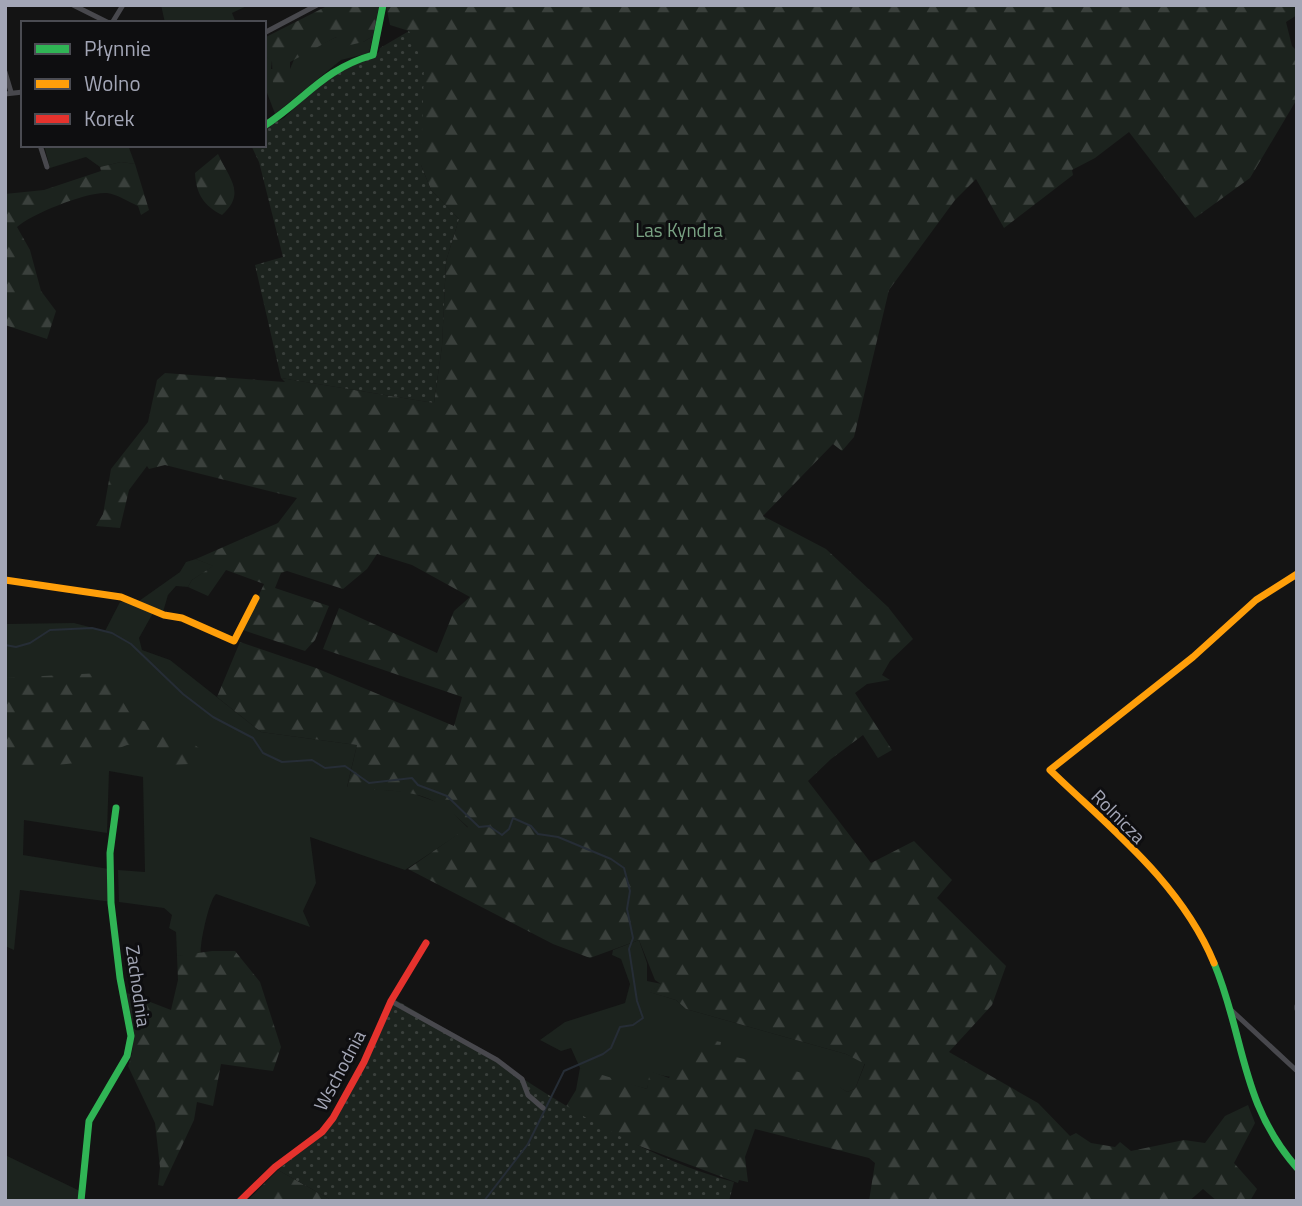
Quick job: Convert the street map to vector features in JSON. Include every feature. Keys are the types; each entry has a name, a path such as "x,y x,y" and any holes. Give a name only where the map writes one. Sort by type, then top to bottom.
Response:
{"street":[{"path":"72,5 107,21"},
{"path":"112,21 122,5"},
{"path":"266,32 317,5"},
{"path":"266,125 282,116 309,89 344,64 373,55 383,5"},
{"path":"5,72 8,93"},
{"path":"41,147 47,167"},
{"name":"Rolnicza","path":"1297,574 1266,592 1194,657 1049,770 1161,881 1186,910 1216,966 1249,1090 1272,1141 1297,1168"},
{"path":"5,580 121,597 164,615 182,618 234,642 256,598"},
{"name":"Zachodnia","path":"81,1201 86,1135 92,1112 125,1058 131,1037 123,1004 112,896 111,829 116,808"},
{"name":"Wschodnia","path":"240,1201 275,1167 322,1132 333,1118 364,1062 391,1001 426,943"},
{"path":"391,1001 497,1060 522,1079 528,1095 543,1108"},
{"path":"1229,1009 1297,1071"}],"green space":[{"path":"161,5 249,5 232,13 235,21 165,21"},
{"path":"329,5 379,5 373,36 363,42 346,46 336,37 290,62 290,69 298,72 292,87 279,88 273,84 272,61 266,56 266,37"},
{"name":"Las Kyndra","path":"386,5 1297,5 1297,15 1286,22 1292,46 1297,51 1297,99 1250,178 1195,218 1129,132 1095,158 1072,170 1073,175 1004,228 976,179 955,200 889,290 854,437 842,451 833,444 763,516 826,549 888,607 913,639 890,661 882,675 890,680 867,684 855,693 892,750 878,758 863,735 831,759 808,781 871,863 914,841 952,880 937,898 1006,966 992,1005 949,1052 1038,1103 1070,1136 1076,1133 1091,1143 1115,1147 1120,1142 1131,1151 1184,1140 1205,1143 1225,1116 1248,1105 1255,1123 1234,1163 1257,1189 1250,1201 1217,1201 1203,1189 1189,1201 869,1201 875,1163 869,1158 755,1129 745,1157 748,1182 739,1180 738,1183 621,1139 565,1108 576,1090 580,1068 647,1089 650,1071 669,1078 694,1037 721,1042 719,1053 828,1079 847,1092 855,1089 865,1064 846,1054 686,1009 676,1000 649,992 661,984 655,980 639,940 590,958 553,944 408,869 468,827 453,813 426,798 398,791 347,788 357,745 261,732 217,697 240,642 316,668 454,726 462,697 323,649 339,608 437,653 454,611 470,597 412,565 377,554 367,569 343,589 287,571 281,573 275,588 329,606 315,640 305,651 243,630 264,584 226,570 208,596 188,587 192,580 213,566 196,559 278,523 297,498 165,465 149,469 147,466 129,490 120,528 96,526 103,514 111,469 148,422 157,380 165,373 285,382 281,378 434,403 442,346 446,261 459,219 431,190 421,165 409,31 390,25"},
{"path":"409,31 424,66 421,165 431,190 459,219 446,261 442,346 434,403 281,378 255,265 283,257 259,162 252,147 266,147 266,127 284,118 327,78 379,52 380,48"},
{"path":"373,36 369,53 341,60 275,114 266,90 266,56 272,60 271,69 290,69 295,57 336,37 363,42"},
{"path":"45,147 129,147 135,164 121,162 100,167 86,157 50,168"},
{"path":"218,154 231,179 234,193 233,200 222,215 210,208 202,198 195,173"},
{"path":"121,162 135,164 149,210 141,215 138,206 115,195 98,193 60,204 17,227 30,250 41,291 56,311 47,339 5,325 5,194 44,190 101,171 100,167"},
{"path":"196,559 214,566 192,580 188,587 176,586 168,595 163,612 153,613 139,638 142,650 170,660 261,732 357,745 347,787 409,792 445,805 468,828 405,870 310,837 316,883 303,911 310,927 216,894 205,923 201,955 177,956 176,932 169,928 172,915 164,908 119,902 118,870 145,872 143,777 109,771 107,833 24,820 23,855 109,869 112,902 20,890 14,950 5,946 5,624 74,623 105,631 120,602 139,601 180,572 186,562"},
{"path":"101,673 109,679 132,717 180,734 211,757 208,763 172,765 144,745 127,745 84,762 5,771 5,678"},
{"path":"639,940 647,963 647,981 662,984 650,992 676,1000 686,1009 846,1054 865,1063 855,1089 847,1092 830,1082 794,1072 757,1071 674,1077 651,1072 647,1089 588,1073 580,1068 571,1048 561,1051 540,1040 565,1022 625,1003 630,984 621,959 612,955 613,950"},
{"path":"235,951 260,982 281,1047 273,1071 221,1064 213,1106 197,1102 194,1120 163,1186 158,1185 160,1167 155,1123 128,1066 133,1038 127,993 171,1010 178,980 177,956"},
{"path":"394,999 600,1126 688,1167 734,1182 729,1201 333,1201 278,1170 328,1128"},
{"path":"5,1155 80,1191 80,1201 5,1201"},
{"path":"278,1170 333,1201 247,1201"}],"waterway":[{"path":"5,645 16,647 30,643 50,630 92,628 112,633 131,644 183,694 213,717 253,738 263,753 282,762 312,760 325,768 345,766 369,783 412,778 418,785 447,796 479,827 489,826 502,835 509,829 513,818 531,826 538,834 558,837 611,859 624,868 630,891 627,909 633,938 629,949 637,1001 643,1018 633,1025 620,1027 611,1048 603,1054 564,1071 528,1144 484,1201"}],"traffic: fast":[{"path":"266,125 327,77 373,55 383,5"},
{"path":"81,1201 89,1121 127,1056 131,1036 120,978 111,903 110,853 116,808"},
{"path":"1214,963 1264,1119 1278,1144 1297,1168"}],"traffic: slow":[{"path":"1214,963 1200,934 1163,882 1120,835 1050,770 1193,657 1256,600 1297,574"},
{"path":"5,580 121,597 164,615 182,618 234,641 256,598"}],"traffic: jam":[{"path":"240,1201 275,1167 322,1132 333,1118 364,1062 391,1001 426,943"}]}
